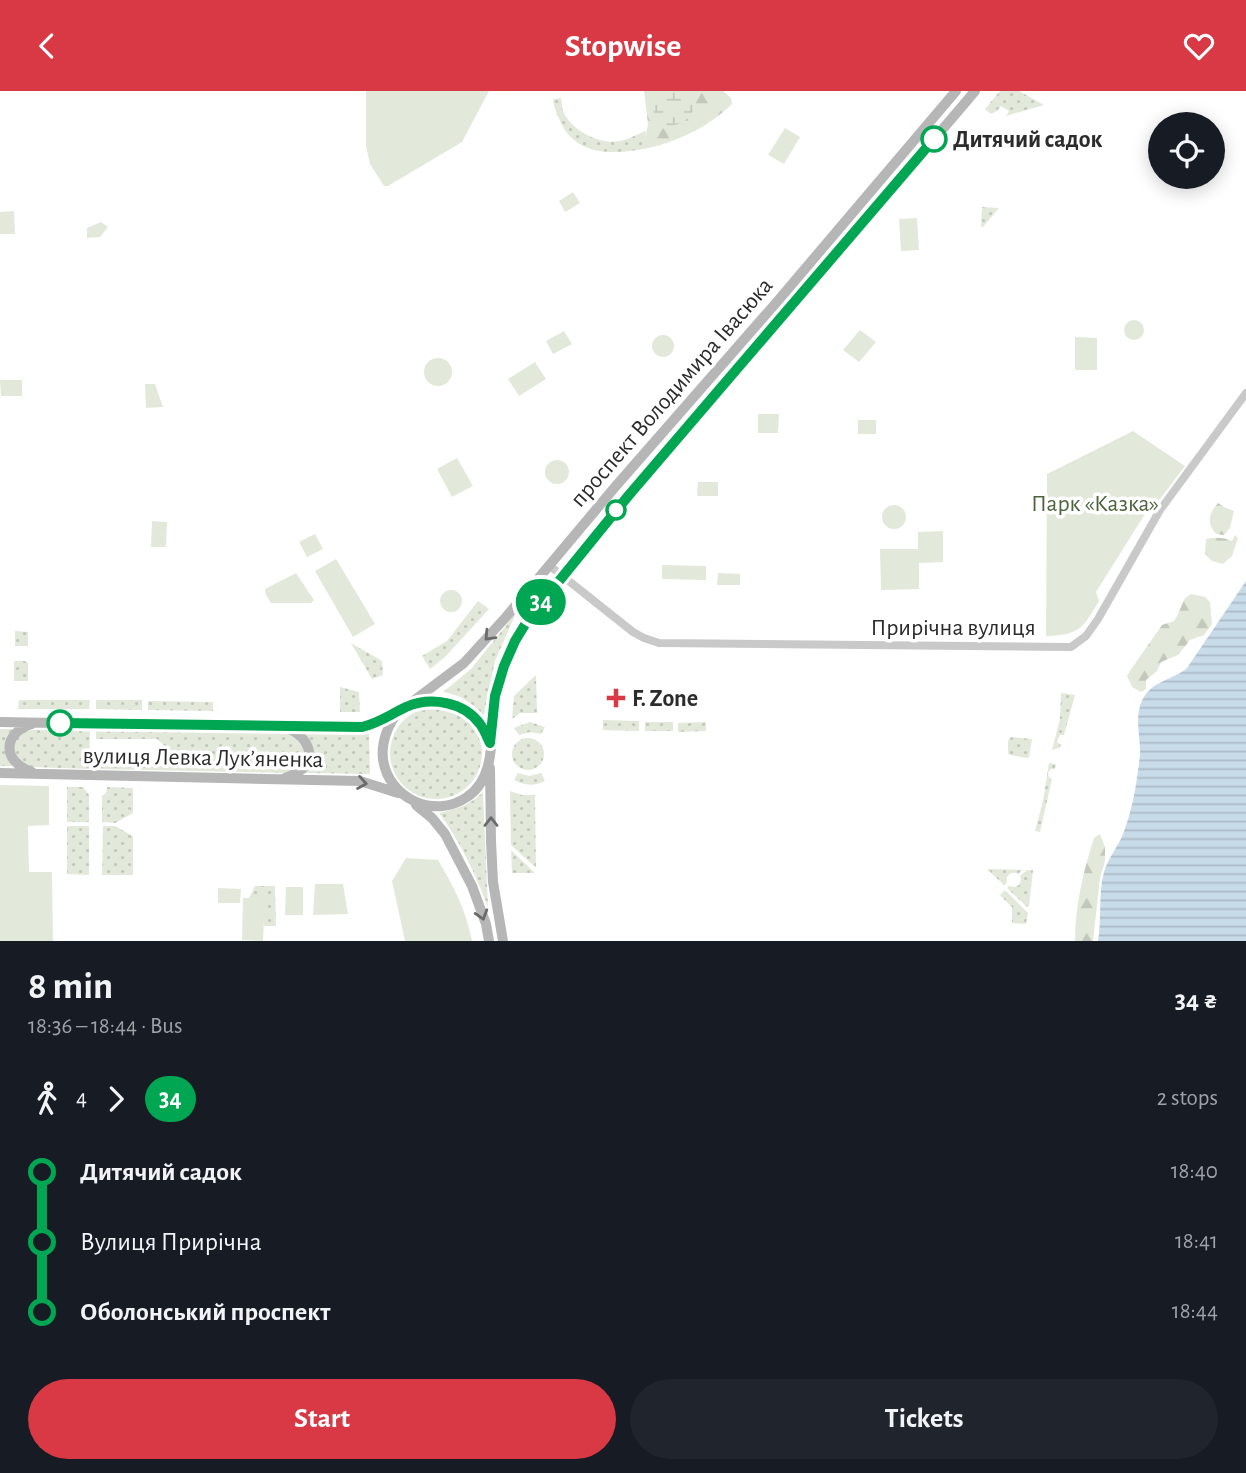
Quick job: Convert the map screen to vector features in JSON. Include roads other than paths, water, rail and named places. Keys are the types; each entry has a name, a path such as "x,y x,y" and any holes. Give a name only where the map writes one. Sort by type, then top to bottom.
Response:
{"main road":[{"name":"проспект Володимира Івасюка","path":"403,710 464,663 956,91"},
{"name":"проспект Володимира Івасюка","path":"490,743 495,696 509,654 529,618 562,575 797,297 975,91"},
{"path":"489,941 486,924 472,886 445,834 432,818 392,784 383,758 383,743 389,727 403,710 423,703 455,705 470,713 481,725 490,743 493,882 503,941"},
{"name":"вулиця Левка Лукʼяненка","path":"0,722 362,727 378,723 403,710"},
{"path":"38,723 28,725 15,734 10,742 10,752 18,766 43,775"},
{"path":"283,779 302,769 309,757 307,744 300,734 284,727"},
{"path":"407,798 424,805 439,807 452,804 467,797 479,786 490,762"},
{"name":"вулиця Левка Лукʼяненка","path":"0,773 359,781 407,798"}],"street":[{"name":"Прирічна вулиця","path":"550,566 633,632 659,643 1071,647 1086,636 1098,619 1160,510 1246,393"}],"water":[{"path":"1246,581 1246,941 1098,941 1104,872 1123,834 1136,785 1140,755 1138,719 1141,704 1153,687 1187,668"}],"place":[{"name":"Дитячий садок","path":"934,139"},
{"name":"F. Zone","path":"616,698"}],"park label":[{"name":"Парк «Казка»","path":"1095,503"}]}
